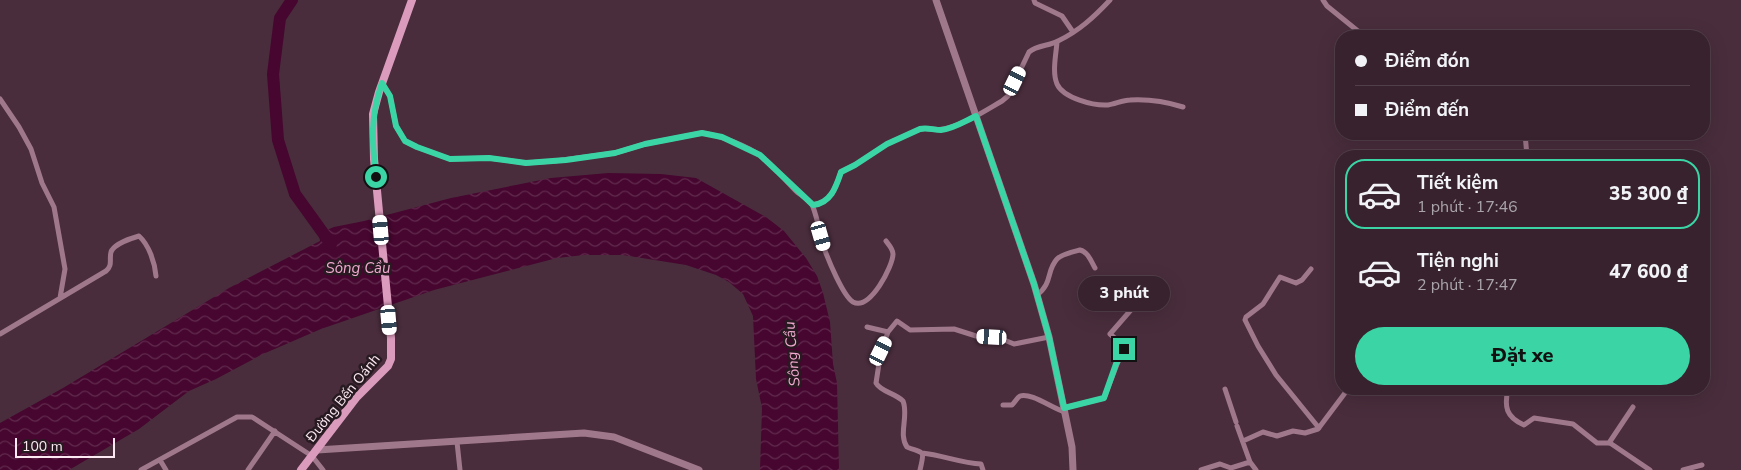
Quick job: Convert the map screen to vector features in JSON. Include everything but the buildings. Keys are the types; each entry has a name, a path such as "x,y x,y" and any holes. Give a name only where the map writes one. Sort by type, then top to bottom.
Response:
{"main road":[{"name":"Đường Bến Oánh","path":"302,470 356,398 388,366 392,354 374,159 373,114 382,83 412,0"}],"street":[{"path":"936,0 1037,295 1049,337 1072,447 1073,470"},
{"path":"1034,0 1035,3 1062,16 1073,32"},
{"path":"813,205 821,204 826,200 834,190 841,172 887,144 925,127 944,129 962,123 1002,101 1008,96 1032,49 1057,42 1073,32 1090,20 1110,0"},
{"path":"1323,0 1326,6 1356,30"},
{"path":"1057,42 1055,78 1066,95 1100,105 1130,100 1174,104 1183,107"},
{"path":"382,83 390,96 396,126 405,141 450,159 489,158 526,163 541,162 615,153 645,144 702,133 734,142 760,155 813,205 824,248 845,292 855,303 867,300 876,292 892,258 893,251 886,241"},
{"path":"0,99 31,149 42,183 54,207 65,268 60,298"},
{"path":"0,334 109,269 114,248 139,236 143,240 152,259 156,276"},
{"path":"1037,295 1045,289 1055,262 1063,255 1083,250 1095,268"},
{"path":"1312,270 1296,283 1280,277 1263,304 1246,317 1245,320 1276,375 1320,428"},
{"path":"1003,405 1012,405 1018,398 1024,396 1034,397 1054,409 1064,410 1104,398 1116,364 1124,349 1124,346 1110,334 1125,314 1144,295"},
{"path":"984,470 981,464 962,462 922,453 905,446 905,410 903,400 877,386 876,382 881,351 888,332 897,320 910,330 954,328 968,335 997,337 1014,344 1049,337"},
{"path":"867,327 888,332"},
{"path":"1225,389 1250,462 1256,470"},
{"path":"1243,441 1263,432 1277,436 1293,431 1305,434 1320,428 1344,395"},
{"path":"1507,395 1506,410 1521,424 1524,425 1534,418 1570,423 1597,443 1608,443 1650,470"},
{"path":"1608,443 1633,407"},
{"path":"141,470 237,417 252,417 315,453 563,434 597,434 622,440 688,468 699,470"},
{"path":"248,470 275,431"},
{"path":"457,442 460,470"},
{"path":"315,453 323,470"},
{"path":"920,470 922,453"},
{"path":"160,460 166,470"},
{"path":"1201,470 1220,464 1231,468 1250,462"},
{"path":"1683,470 1702,465"}],"water":[{"name":"Sông Cầu","path":"608,173 661,174 696,178 766,217 784,231 806,258 817,276 830,322 833,364 837,383 839,470 760,470 762,408 756,379 753,316 743,294 729,282 716,275 686,265 623,255 584,255 557,258 434,290 321,329 263,354 189,391 139,429 69,470 0,470 0,423 63,388 229,288 320,241 319,233 334,227 451,198 551,178"}],"waterway":[{"path":"292,0 280,18 273,74 278,140 295,194 331,244"}],"route":[{"path":"376,177 373,114 382,83 390,96 396,126 405,141 450,159 489,158 526,163 555,161 615,153 645,144 702,133 710,134 734,142 760,155 798,193 813,205 821,204 826,200 834,190 841,172 873,154 882,146 925,127 939,130 944,129 976,116 1034,284 1049,337 1064,408 1102,400 1124,349"}]}
